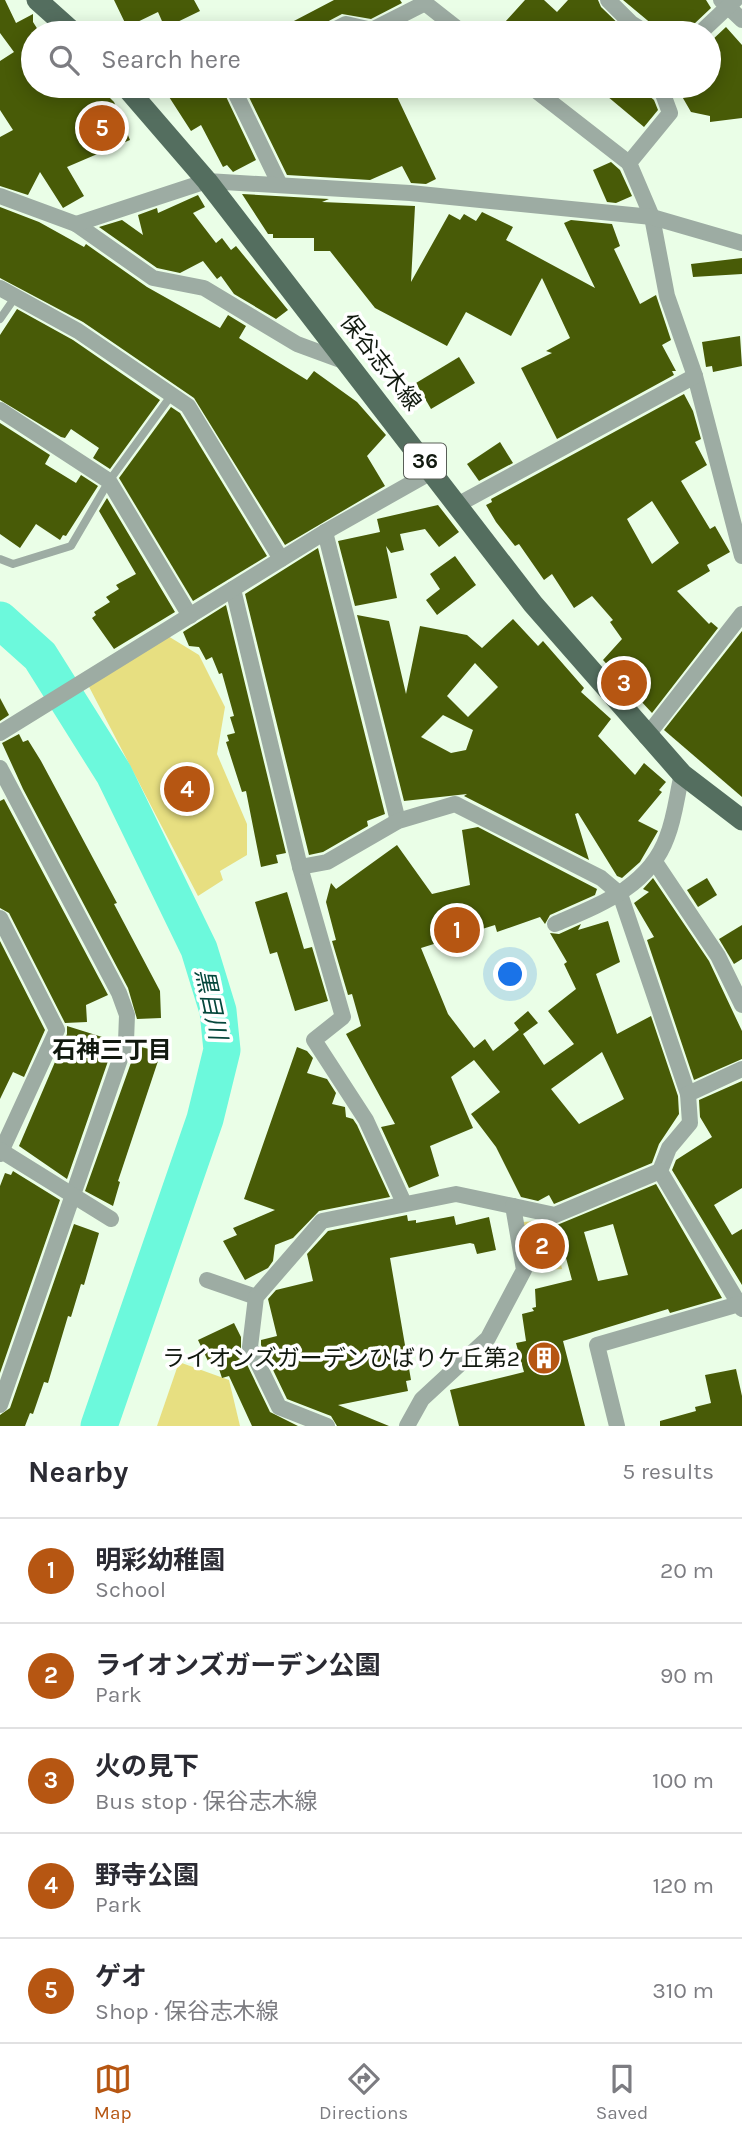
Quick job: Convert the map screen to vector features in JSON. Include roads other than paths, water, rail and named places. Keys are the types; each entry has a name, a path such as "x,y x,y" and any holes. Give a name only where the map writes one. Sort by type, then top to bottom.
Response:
{"main road":[{"path":"37,0 61,21"},
{"name":"保谷志木線","path":"135,98 207,181 533,604 646,737 682,774 742,820"}],"street":[{"path":"608,0 629,21"},
{"path":"388,21 423,1 448,21"},
{"path":"711,21 728,2 742,20"},
{"path":"238,98 280,185"},
{"path":"545,98 629,163 652,217 667,296 695,376 742,556"},
{"path":"629,163 670,113 664,98"},
{"path":"76,223 207,181 410,193 652,217 742,243"},
{"path":"0,196 76,223 153,278 204,288 298,344 348,363"},
{"path":"0,288 78,331 173,393 188,406 281,559"},
{"path":"457,505 695,376"},
{"path":"0,411 109,481 190,616"},
{"path":"0,733 325,532 433,471"},
{"path":"325,532 398,821"},
{"path":"233,589 300,867 343,1017 314,1040 366,1120 404,1203"},
{"path":"646,737 742,614"},
{"path":"0,768 120,993 127,1015 126,1042 0,1405"},
{"path":"555,924 620,894 655,862 667,837 682,774"},
{"path":"300,867 327,862 398,821 455,804 601,878 620,894 688,1094 690,1123 669,1148 660,1171 555,1215 456,1194 322,1221 256,1297 250,1347 279,1407 327,1426"},
{"path":"655,862 718,956 742,1005"},
{"path":"0,918 57,1030 0,1151 111,1219"},
{"path":"688,1094 742,1069"},
{"path":"617,1426 597,1345 740,1307 660,1171"},
{"path":"407,1426 422,1399 488,1338 524,1270 513,1206"},
{"path":"207,1280 256,1297"}],"lane":[{"path":"0,319 16,296"},
{"path":"0,559 13,564 71,546 109,481 173,393"}],"waterway":[{"name":"黒目川","path":"0,620 40,656 114,774 199,949 218,1011 222,1050 205,1119 99,1426"}],"place":[{"name":"ゲオ","path":"102,128"},
{"name":"火の見下","path":"624,683"},
{"name":"野寺公園","path":"187,789"},
{"name":"明彩幼稚園","path":"457,930"},
{"name":"ライオンズガーデン公園","path":"542,1246"},
{"name":"ライオンズガーデンひばりケ丘第2","path":"544,1358"}],"district":[{"name":"石神三丁目","path":"112,1050"}]}
